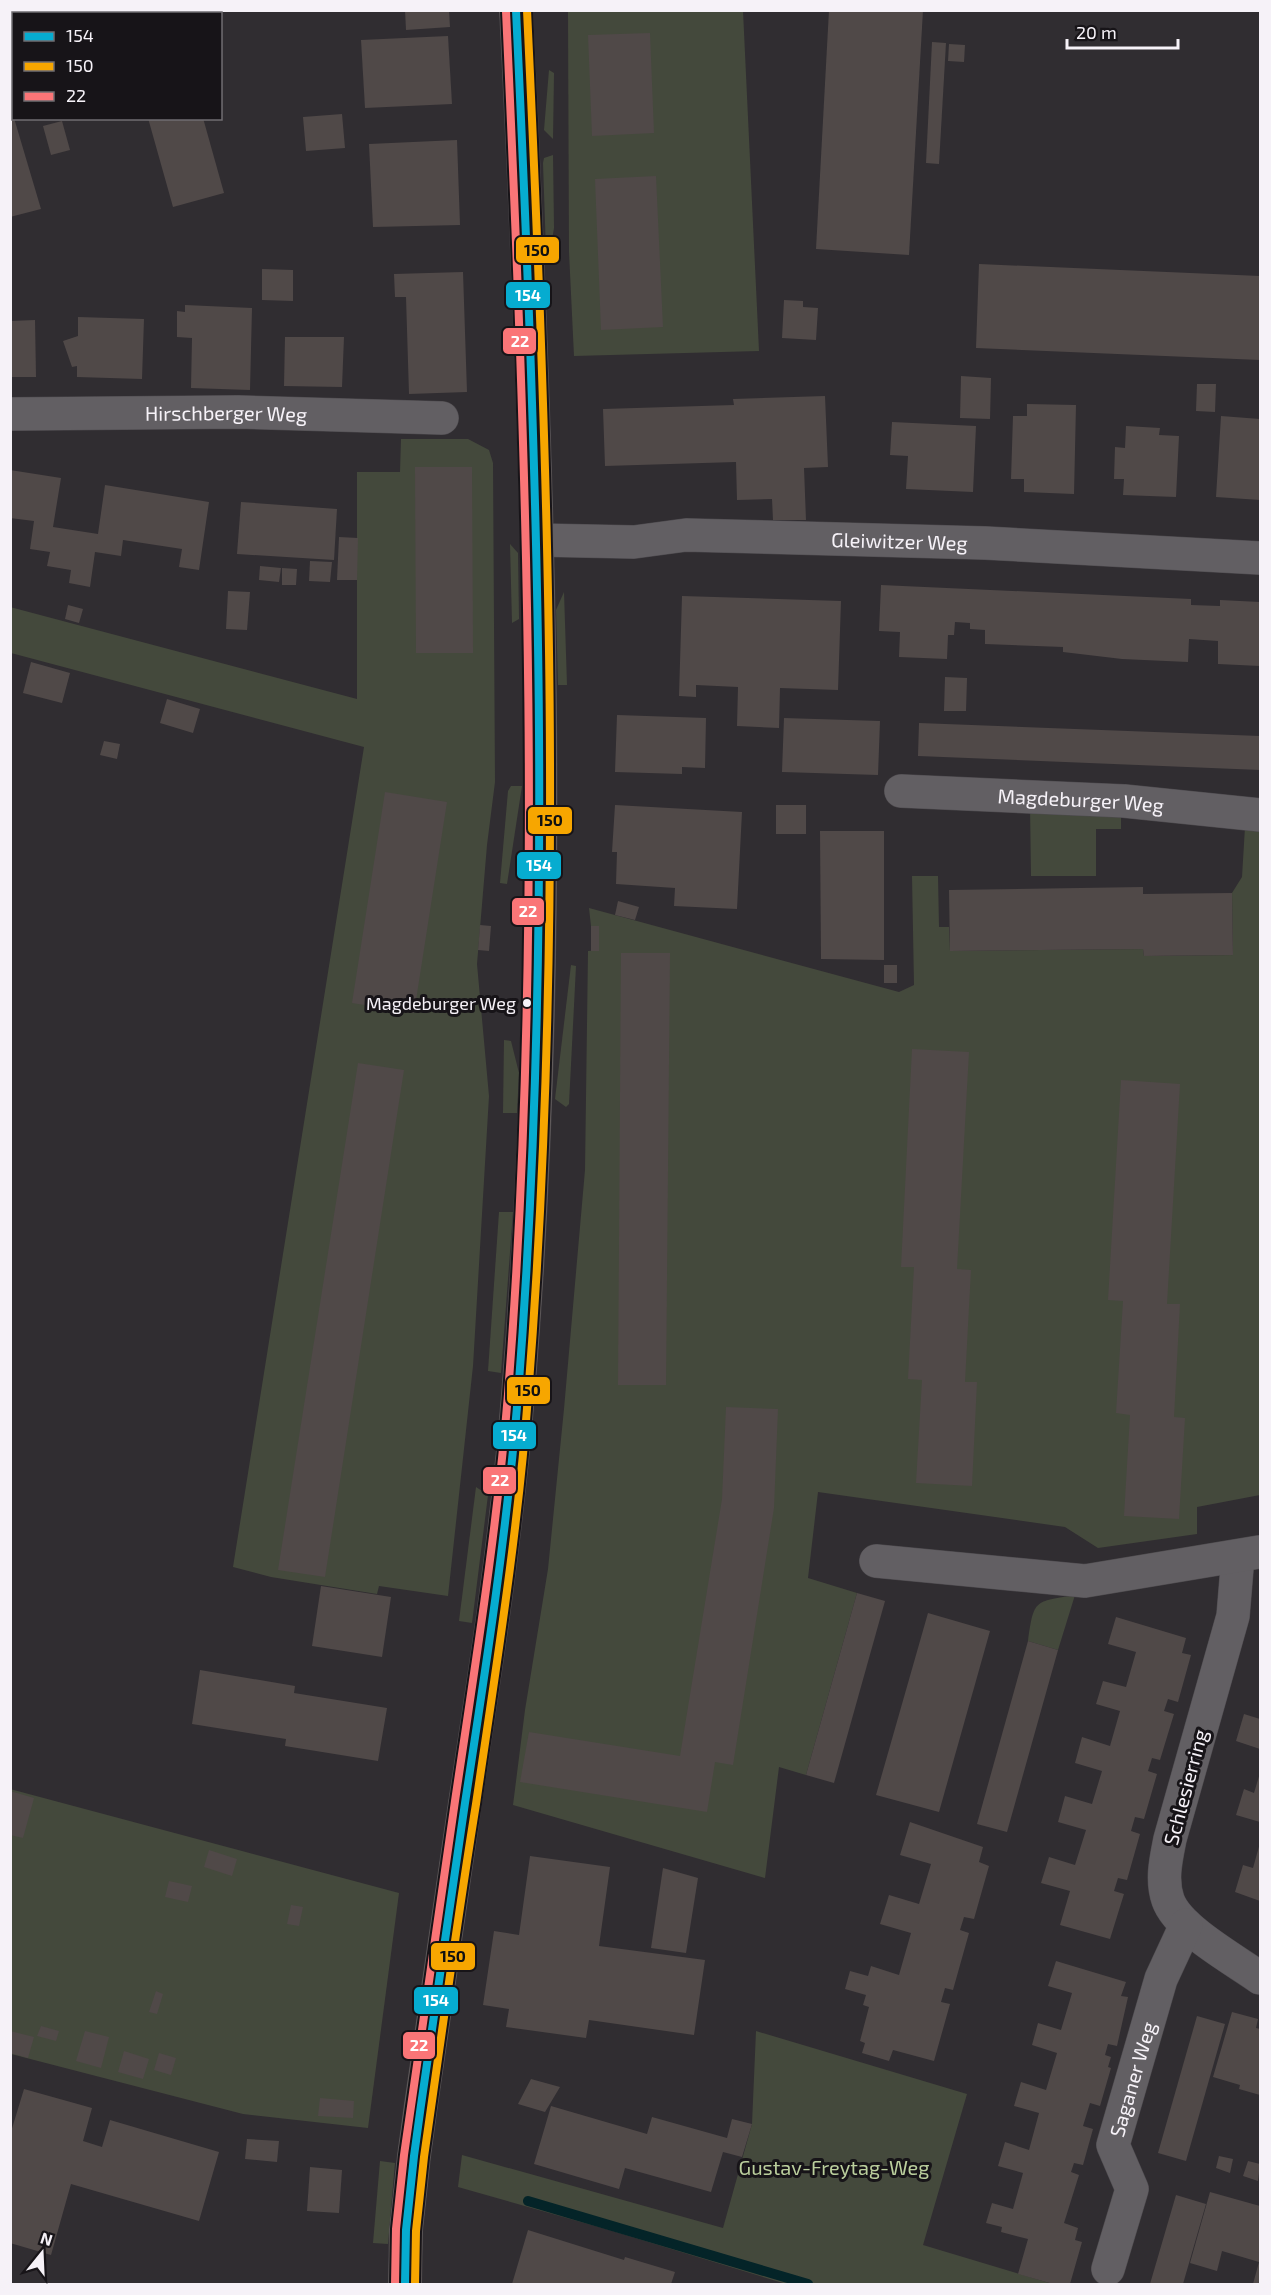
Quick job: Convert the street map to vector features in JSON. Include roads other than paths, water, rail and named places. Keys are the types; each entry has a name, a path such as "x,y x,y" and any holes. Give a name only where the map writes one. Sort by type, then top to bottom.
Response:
{"main road":[{"path":"405,2284 406,2230 414,2156 500,1576 518,1397 530,1227 536,1056 540,775 537,540 516,10"}],"street":[{"name":"Hirschberger Weg","path":"10,414 238,412 442,418"},
{"name":"Gleiwitzer Weg","path":"537,540 634,542 686,535 985,543 1260,558"},
{"name":"Magdeburger Weg","path":"901,791 1124,801 1260,815"},
{"name":"Schlesierring","path":"876,1561 1085,1581 1249,1554 1165,1864 1168,1900 1186,1925 1260,1978"},
{"name":"Saganer Weg","path":"1108,2269 1132,2189 1113,2145 1161,1979 1186,1925"}],"waterway":[{"path":"528,2201 808,2284"}],"place":[{"name":"Magdeburger Weg","path":"527,1003"}],"park label":[{"name":"Gustav-Freytag-Weg","path":"834,2167"}]}
